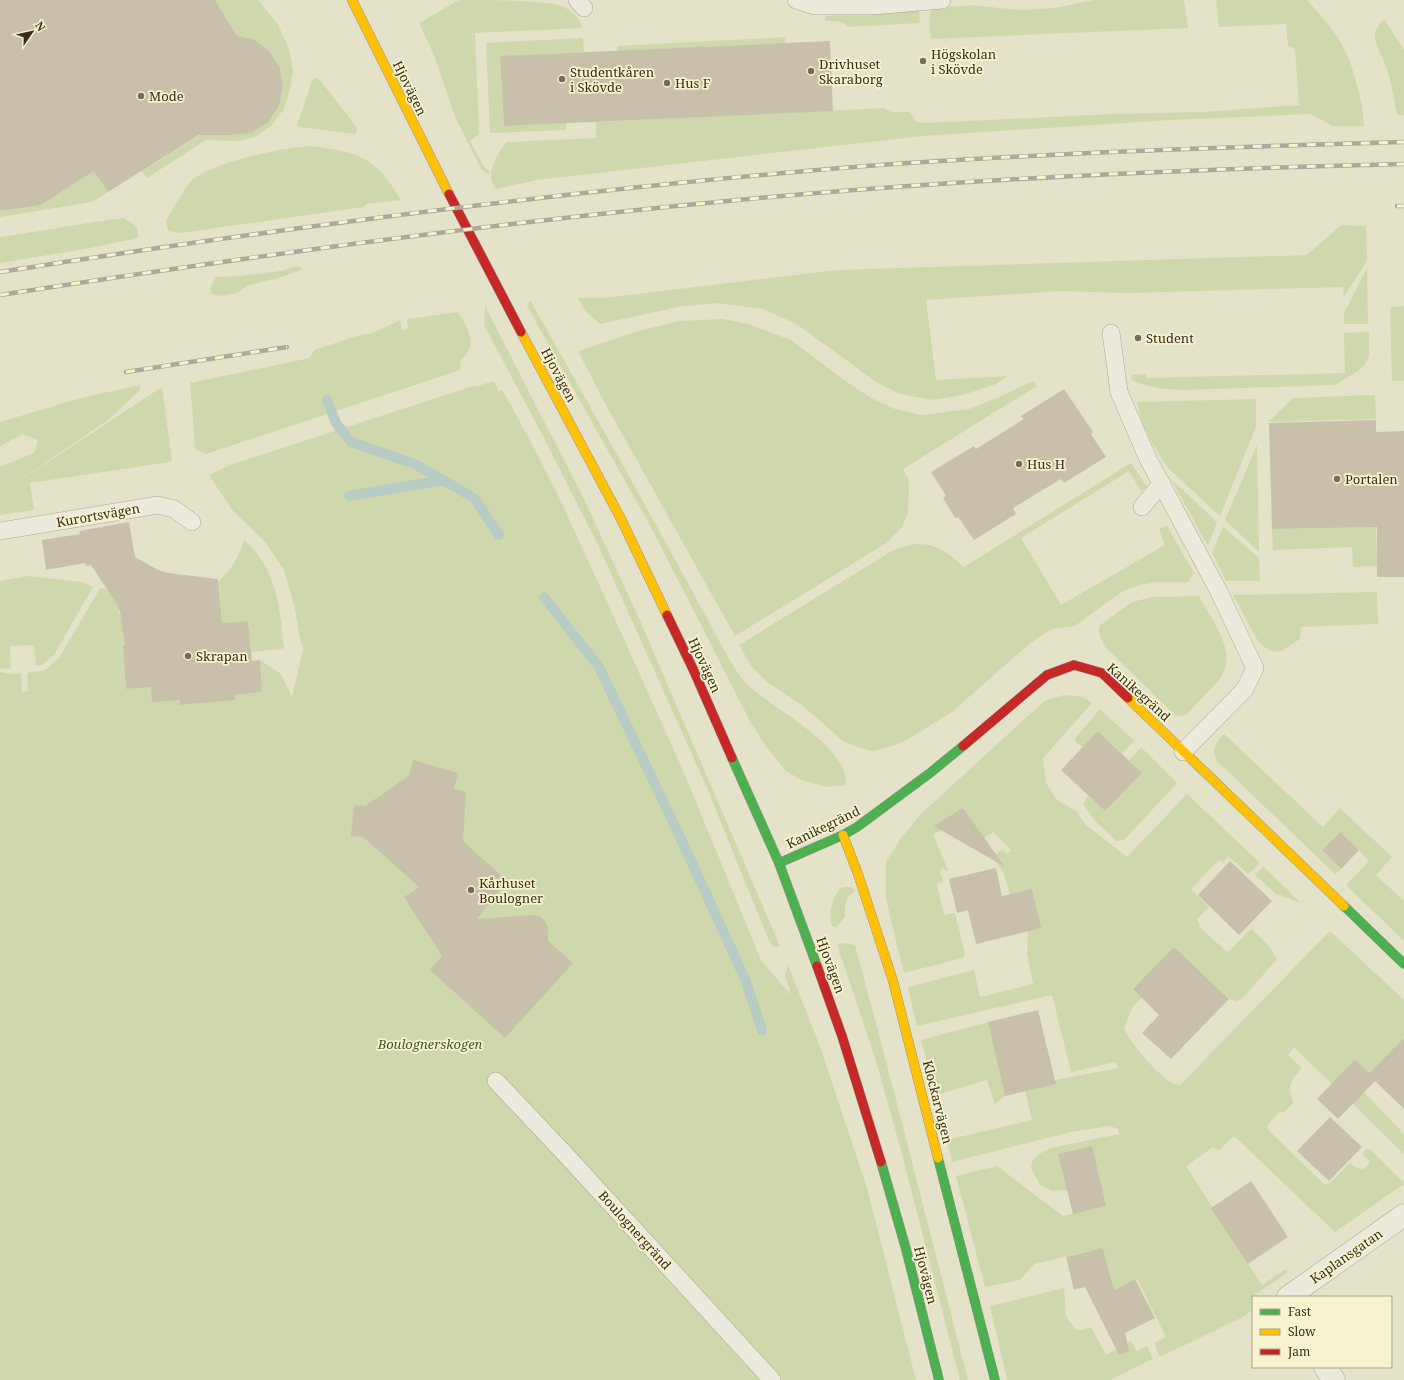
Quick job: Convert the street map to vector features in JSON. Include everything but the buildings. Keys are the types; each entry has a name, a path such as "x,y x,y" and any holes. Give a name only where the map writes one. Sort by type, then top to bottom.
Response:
{"main road":[{"name":"Hjovägen","path":"352,0 509,310 620,517 697,676 779,863 842,1036 876,1143 906,1249 939,1380"},
{"name":"Kanikegränd","path":"779,863 843,835 867,821 930,773 1047,675 1074,665 1102,673 1404,964"},
{"name":"Klockarvägen","path":"843,835 860,880 894,981 995,1380"}],"street":[{"name":"Kaplansgatan","path":"1289,1296 1404,1215"},
{"path":"1326,1368 1334,1380"}],"lane":[{"path":"796,0 814,6 873,6 942,0"},
{"path":"1111,333 1119,392 1146,454 1218,590 1255,668 1245,689 1183,752"},
{"path":"1142,507 1162,483"},
{"name":"Kurortsvägen","path":"0,531 158,505 174,510 192,522"},
{"name":"Boulognergränd","path":"496,1081 566,1155 772,1380"}],"green space":[{"path":"215,0 258,0 277,23 289,48 293,71 290,89 284,109 271,126 255,137 239,141 206,140 147,178 142,171 200,135 231,135 251,133 279,106 283,87 280,67 269,51 253,39 237,36"},
{"path":"459,0 519,1 555,4 564,7 573,13 579,20 582,28 475,33 479,134 470,141 484,167 489,171 489,175 481,169 456,119 433,53 419,23"},
{"path":"1095,0 1184,0 1188,28 931,39 929,22 931,8 973,5 1019,10 1054,8"},
{"path":"1216,0 1307,0 1333,30 1345,50 1353,71 1362,105 1364,126 1332,126 1311,114 1170,120 923,136 537,180 496,189 491,177 494,163 506,142 596,138 596,122 884,108 891,112 910,112 916,122 927,123 1113,114 1203,112 1299,105 1295,49 1288,46 1286,24 1219,27"},
{"path":"919,9 920,23 848,27 840,22 825,21 826,16"},
{"path":"1384,19 1404,50 1404,115 1397,115 1389,76 1384,61 1378,50 1375,38 1376,31"},
{"path":"785,37 785,43 617,51 617,46"},
{"path":"583,38 584,52 500,57 504,126 566,123 566,130 490,133 486,43"},
{"path":"316,78 320,80 357,128 355,134 299,127 297,123 312,80"},
{"path":"312,146 342,151 365,159 383,174 401,200 366,204 364,207 181,233 168,231 166,221 189,183 202,173 237,160 256,155 283,149"},
{"path":"94,171 108,192 92,202 0,217 0,211 41,205"},
{"path":"124,218 137,227 138,238 85,249 0,263 0,237"},
{"path":"1342,225 1366,226 1367,261 1344,297 1343,287 1128,293 1060,291 926,300 936,380 1008,376 996,384 963,395 932,400 900,394 876,382 798,325 764,309 715,303 678,307 600,324 585,311 578,298 604,298 838,270 1306,255"},
{"path":"297,266 304,269 275,279 249,285 237,293 220,296 212,294 210,288 216,277 241,276 280,271"},
{"path":"1367,268 1368,324 1344,324 1344,313"},
{"path":"530,300 734,667 741,677 753,689 820,739 834,754 843,769 846,785 826,787 801,780 785,770 767,748 751,723 653,531 527,306"},
{"path":"485,306 585,501 638,616 780,946 778,947 773,946 769,941 707,788 598,545 544,438 484,325"},
{"path":"1404,306 1404,381 1392,381 1390,309 1393,307"},
{"path":"458,312 468,331 471,343 470,349 461,360 460,370 206,454 195,449 190,383 310,358 314,350 360,335 373,333 400,320 402,330 408,329 407,319"},
{"path":"723,319 748,324 791,340 844,380 871,398 895,409 921,415 969,409 1033,381 1037,386 903,469 908,478 909,486 908,514 902,527 888,542 735,636 601,396 578,351 635,332 679,321"},
{"path":"1369,332 1369,357 1365,364 1358,371 1335,385 1185,390 1158,388 1144,385 1132,380 1131,375 1146,374 1146,378 1345,373 1344,333"},
{"name":"Boulognerskogen","path":"494,381 499,392 501,390 503,391 557,493 685,775 761,960 791,995 785,975 788,965 821,1049 867,1188 916,1380 0,1380 0,672 11,674 21,673 22,692 28,691 27,673 45,670 59,658 101,588 106,589 116,602 122,623 134,621 154,643 123,646 126,689 151,687 179,700 180,705 236,700 235,695 262,692 260,660 281,674 292,697 303,650 295,609 284,570 265,542 232,510 209,475 230,465 473,386 474,387"},
{"path":"140,385 140,390 108,420 7,489 162,387 172,460 170,462 30,483 34,510 0,515 0,467 34,453 38,441 23,434 0,446 0,422 81,398"},
{"path":"1375,395 1376,419 1269,422 1293,398"},
{"path":"1256,399 1256,427 1220,516 1168,468 1152,443 1143,425 1137,402"},
{"path":"1257,445 1259,552 1225,520"},
{"path":"1131,463 1147,487 1141,491 1129,471 1021,538 1061,605 1165,545 1160,528 1167,526 1194,573 1188,582 1159,582 1144,584 1128,589 1117,595 1075,626 1051,629 1028,645 952,712 907,740 893,746 873,751 860,748 843,741 803,706 766,681 752,667 739,645 892,551 903,547 913,544 931,546 947,553 964,567"},
{"path":"1171,479 1217,522 1208,546"},
{"path":"1223,527 1259,558 1260,581 1226,581 1212,553"},
{"path":"1376,527 1377,566 1353,567 1352,547 1273,550 1272,529"},
{"path":"244,540 264,564 270,576 278,603 284,648 251,652 248,621 222,623 219,581 228,572 240,552"},
{"path":"28,576 83,582 93,587 54,655 42,665 36,666 34,645 10,646 11,669 0,668 0,581"},
{"path":"1377,592 1378,624 1301,627 1300,639 1282,651 1275,652 1267,649 1259,643 1233,595"},
{"path":"1199,596 1215,624 1225,646 1227,656 1225,670 1220,679 1187,714 1176,716 1105,647 1099,633 1099,626 1132,602 1152,597"},
{"path":"1064,695 1083,697 1092,703 1043,758 1046,783 1057,800 1076,811 1086,825 1127,857 1187,794 1260,863 1248,874 1228,856 1223,862 1219,860 1191,889 1209,907 1197,919 1200,925 1199,927 1226,951 1229,951 1251,929 1266,942 1277,959 1242,999 1236,1001 1231,1000 1174,948 1133,989 1142,998 1133,1006 1124,1029 1140,1053 1157,1071 1174,1083 1180,1085 1330,931 1404,1000 1404,1039 1369,1073 1355,1059 1341,1073 1362,1094 1364,1092 1404,1134 1404,1154 1294,1047 1288,1055 1302,1068 1295,1076 1290,1087 1290,1092 1294,1102 1283,1113 1278,1113 1267,1126 1268,1130 1324,1184 1329,1184 1350,1163 1361,1169 1366,1167 1370,1162 1362,1154 1367,1149 1371,1150 1404,1184 1335,1232 1234,1136 1218,1151 1213,1147 1186,1166 1262,1285 1286,1269 1287,1273 1252,1296 1252,1311 1241,1318 1160,1357 1154,1343 1166,1337 1137,1279 1108,1293 1103,1283 1112,1281 1103,1248 1034,1264 1020,1280 985,1287 956,1176 997,1166 1063,1216 1105,1206 1058,1154 1067,1190 1052,1191 1040,1185 1031,1168 1033,1159 1051,1148 1119,1134 1118,1129 1110,1126 1071,1132 952,1162 947,1140 1032,1120 1025,1091 1055,1084 1055,1080 1118,1068 1116,1062 1071,1072 1052,995 917,1026 908,987 974,970 980,997 1033,984 1027,954 1028,931 1041,928 1010,895 1003,871 997,864 995,856 1002,849 1007,854 1011,850 993,832 984,838 963,808 945,830 933,834 948,870 945,871 944,868 941,869 940,872 943,882 937,884 944,915 955,913 965,953 963,958 904,973 886,899 886,862 901,838 923,812 1046,700"},
{"path":"1100,709 1134,741 1122,753 1098,731 1083,747 1075,741 1076,737"},
{"path":"1224,734 1323,827 1340,808 1392,857 1376,875 1404,901 1404,941 1346,885 1369,861 1339,832 1322,850 1341,869 1335,874 1217,761 1214,753 1215,746"},
{"path":"1141,747 1177,783 1124,840 1116,841 1095,821 1083,804 1088,796 1105,811 1142,773 1129,760"},
{"path":"1263,866 1301,903 1276,894 1255,875"},
{"path":"851,887 855,890 847,899 845,906 845,917 836,927 832,926 830,915 833,902 840,888"},
{"path":"842,943 855,945 968,1380 960,1380 902,1154 876,1061 837,945"},
{"path":"988,1022 1005,1096 995,1104 987,1080 936,1095 921,1040"},
{"path":"1064,1288 1066,1316 1075,1329 1083,1330 1091,1327 1106,1355 1131,1341 1137,1351 1147,1346 1153,1359 1110,1380 1007,1380 990,1306"}],"waterway":[{"path":"327,400 336,423 351,442 415,464 474,498 499,535"},
{"path":"349,496 444,480"},
{"path":"544,597 599,667 681,839 745,979 762,1030"}],"railway":[{"path":"0,272 108,255 432,211 757,175 1000,157 1202,148 1404,142"},
{"path":"0,295 276,254 461,230 738,200 904,186 1071,176 1404,164"},
{"path":"1397,206 1404,206"},
{"path":"126,372 287,347"}],"traffic: fast":[{"path":"779,863 843,835 857,827 930,773 963,746"},
{"path":"732,758 779,863 817,966"},
{"path":"1344,906 1404,964"},
{"path":"938,1158 995,1380"},
{"path":"881,1162 906,1249 939,1380"}],"traffic: slow":[{"path":"352,0 449,194"},
{"path":"521,332 620,517 667,615"},
{"path":"1128,698 1344,906"},
{"path":"843,835 858,874 893,981 938,1158"}],"traffic: jam":[{"path":"449,194 521,332"},
{"path":"667,615 693,669 732,758"},
{"path":"963,746 1047,675 1074,665 1102,673 1128,698"},
{"path":"817,966 842,1036 881,1162"}],"place":[{"name":"Högskolan i Skövde","path":"923,61"},
{"name":"Drivhuset Skaraborg","path":"811,71"},
{"name":"Studentkåren i Skövde","path":"562,79"},
{"name":"Hus F","path":"667,83"},
{"name":"Mode","path":"141,96"},
{"name":"Student","path":"1138,338"},
{"name":"Hus H","path":"1019,464"},
{"name":"Portalen","path":"1337,479"},
{"name":"Skrapan","path":"188,656"},
{"name":"Kårhuset Boulogner","path":"471,890"}]}
